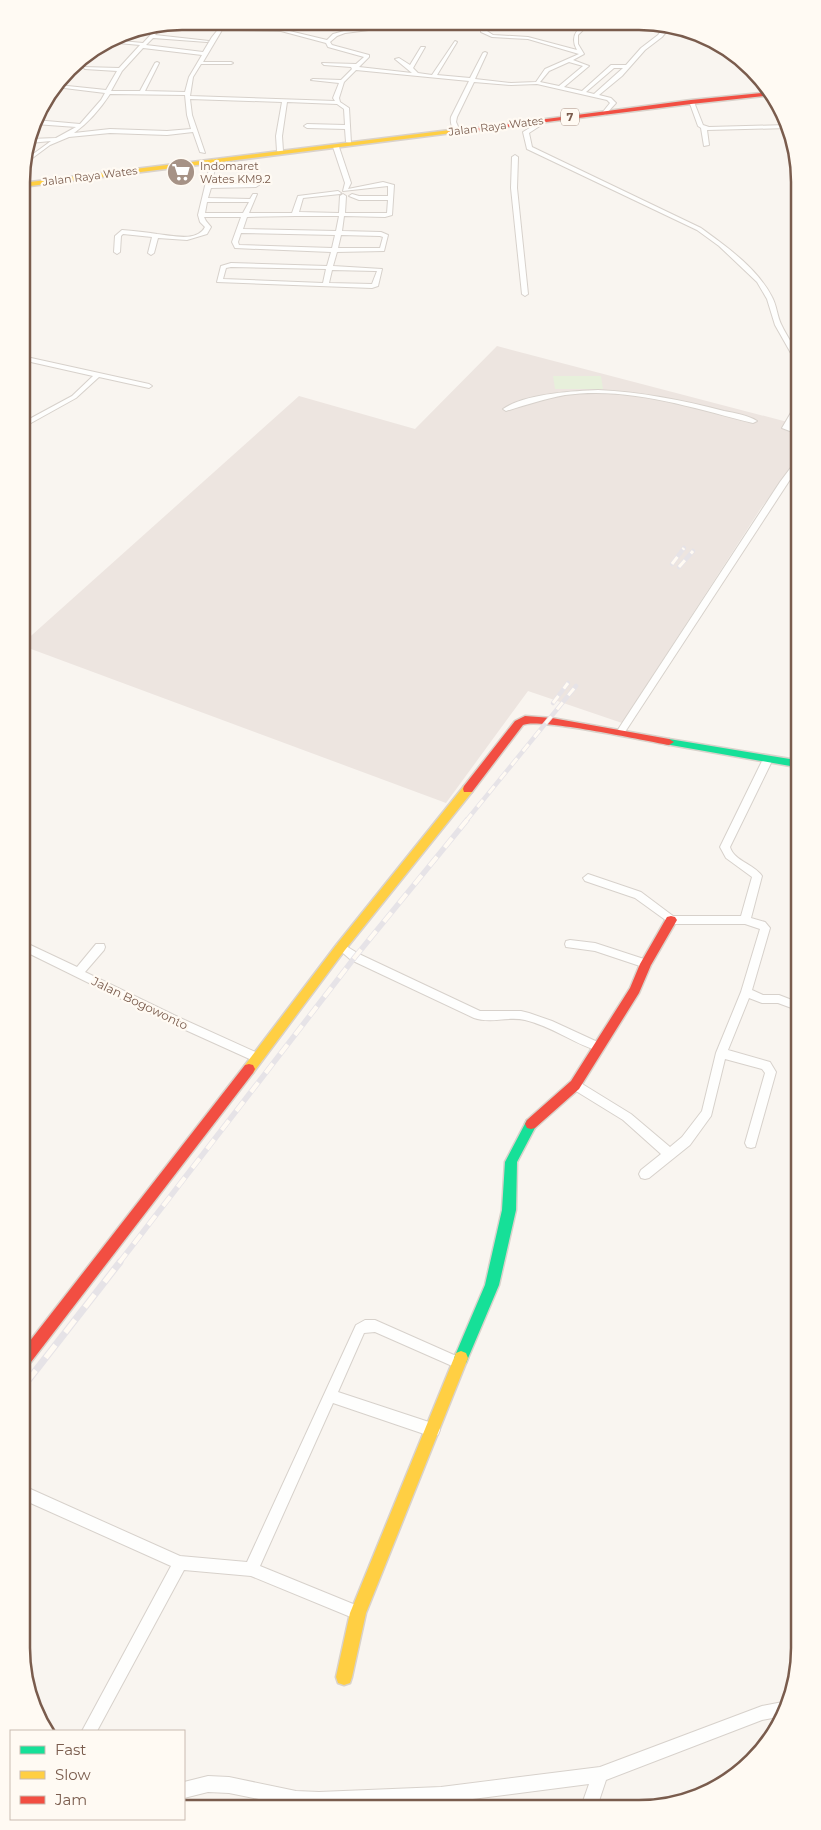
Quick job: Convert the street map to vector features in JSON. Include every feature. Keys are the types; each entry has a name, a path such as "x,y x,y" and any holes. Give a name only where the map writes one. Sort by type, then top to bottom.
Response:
{"main road":[{"name":"Jalan Raya Wates","path":"206,157 336,147 691,102 763,95"},
{"name":"Jalan Raya Wates","path":"30,182 206,157 280,151 349,142 367,142"},
{"path":"30,1352 258,1058 341,947 519,723 525,719 622,730 791,763"},
{"path":"344,1677 358,1613 492,1284 509,1210 511,1162 532,1123 575,1084 635,990 646,964 671,920"}],"street":[{"path":"117,252 118,236 122,232 181,238 201,236 208,229 203,222 202,215 208,186 206,157 190,117 188,96 191,78 219,30"},
{"path":"281,30 328,42 330,46 366,55 366,58 342,82 336,98 338,103"},
{"path":"328,42 335,35 360,30"},
{"path":"483,30 490,35 528,38 582,53"},
{"path":"580,30 576,36 576,44 582,53"},
{"path":"596,95 663,32"},
{"path":"66,136 80,126 103,101 120,70 154,33"},
{"path":"151,36 207,41"},
{"path":"434,76 455,42"},
{"path":"123,43 205,54"},
{"path":"411,68 423,48"},
{"path":"457,131 452,122 485,53"},
{"path":"537,82 547,70 582,53"},
{"path":"397,59 411,68 416,74"},
{"path":"561,87 588,66 568,60"},
{"path":"201,62 231,63"},
{"path":"142,93 157,63"},
{"path":"324,64 472,81 511,84 537,82 596,95 612,101 605,113"},
{"path":"584,92 613,66 628,67"},
{"path":"85,68 120,70"},
{"path":"313,80 342,82"},
{"path":"64,87 109,92 285,102 338,103 346,108 349,142"},
{"path":"280,151 279,136 285,102"},
{"path":"691,102 701,126 704,128 706,145"},
{"path":"546,120 526,132 531,150 699,229 721,245 760,281 770,300 778,325 791,348"},
{"path":"43,123 80,126"},
{"path":"307,126 347,127"},
{"path":"704,128 780,126"},
{"path":"36,141 110,131 167,133 194,130"},
{"path":"32,157 56,139"},
{"path":"325,285 339,232 348,183 336,147"},
{"path":"514,157 514,188 525,294"},
{"path":"202,215 388,215 392,186 390,184 367,186 346,193 302,196 300,197 296,214"},
{"path":"208,186 256,185"},
{"path":"346,193 359,198 391,198"},
{"path":"239,231 339,232 381,234 386,236 380,250 240,247 235,244 239,231 245,215 255,195"},
{"path":"204,200 249,200"},
{"path":"150,253 156,235"},
{"path":"228,265 329,267 380,270 375,286 225,282 218,280 223,267 228,265"},
{"path":"30,360 149,386"},
{"path":"30,422 74,397 97,375"},
{"path":"506,408 537,397 580,392 616,392 710,409 753,421"},
{"path":"791,419 786,428 791,430"},
{"path":"622,730 791,473"},
{"path":"745,920 757,876 751,869 728,855 725,847 768,758"},
{"path":"588,878 638,895 671,920 745,920 765,928 746,992 721,1053 706,1113 686,1141 645,1174"},
{"path":"570,944 596,947 646,964"},
{"path":"78,973 100,947"},
{"path":"341,947 355,957 478,1015 488,1017 521,1015 529,1017 598,1047"},
{"name":"Jalan Bogowonto","path":"30,949 174,1020 258,1058"},
{"path":"746,992 762,999 779,998 791,1003"},
{"path":"721,1053 766,1065 771,1072 751,1143"},
{"path":"575,1084 627,1117 669,1154"},
{"path":"252,1570 331,1396 357,1332 365,1326 375,1326 459,1363"},
{"path":"331,1396 433,1430"},
{"path":"30,1496 180,1563 252,1570 358,1613"},
{"path":"90,1730 180,1563"},
{"path":"185,1790 208,1784 229,1785 296,1799 319,1800 442,1795 600,1775 762,1713 777,1710"},
{"path":"591,1800 600,1775"}],"shaded area":[{"path":"497,346 791,423 791,469 761,508 622,723 528,691 446,803 30,649 30,637 299,396 415,429"}],"green space":[{"path":"553,376 601,376 603,389 555,389"}],"railway":[{"path":"672,564 684,548"},
{"path":"679,567 693,551"},
{"path":"553,703 568,683"},
{"path":"466,821 576,686"},
{"path":"119,1263 355,957 467,820"},
{"path":"30,1378 120,1262"}],"traffic: fast":[{"path":"669,742 791,763"},
{"path":"461,1358 492,1285 509,1210 511,1162 531,1124"}],"traffic: slow":[{"path":"30,184 450,132"},
{"path":"249,1069 341,947 468,789"},
{"path":"344,1677 358,1613 461,1358"}],"traffic: jam":[{"path":"450,132 763,95"},
{"path":"468,789 519,723 525,719 552,721 669,742"},
{"path":"531,1124 575,1085 635,990 646,964 671,920"},
{"path":"30,1352 249,1069"}],"place":[{"name":"Indomaret Wates KM9.2","path":"181,172"}]}
